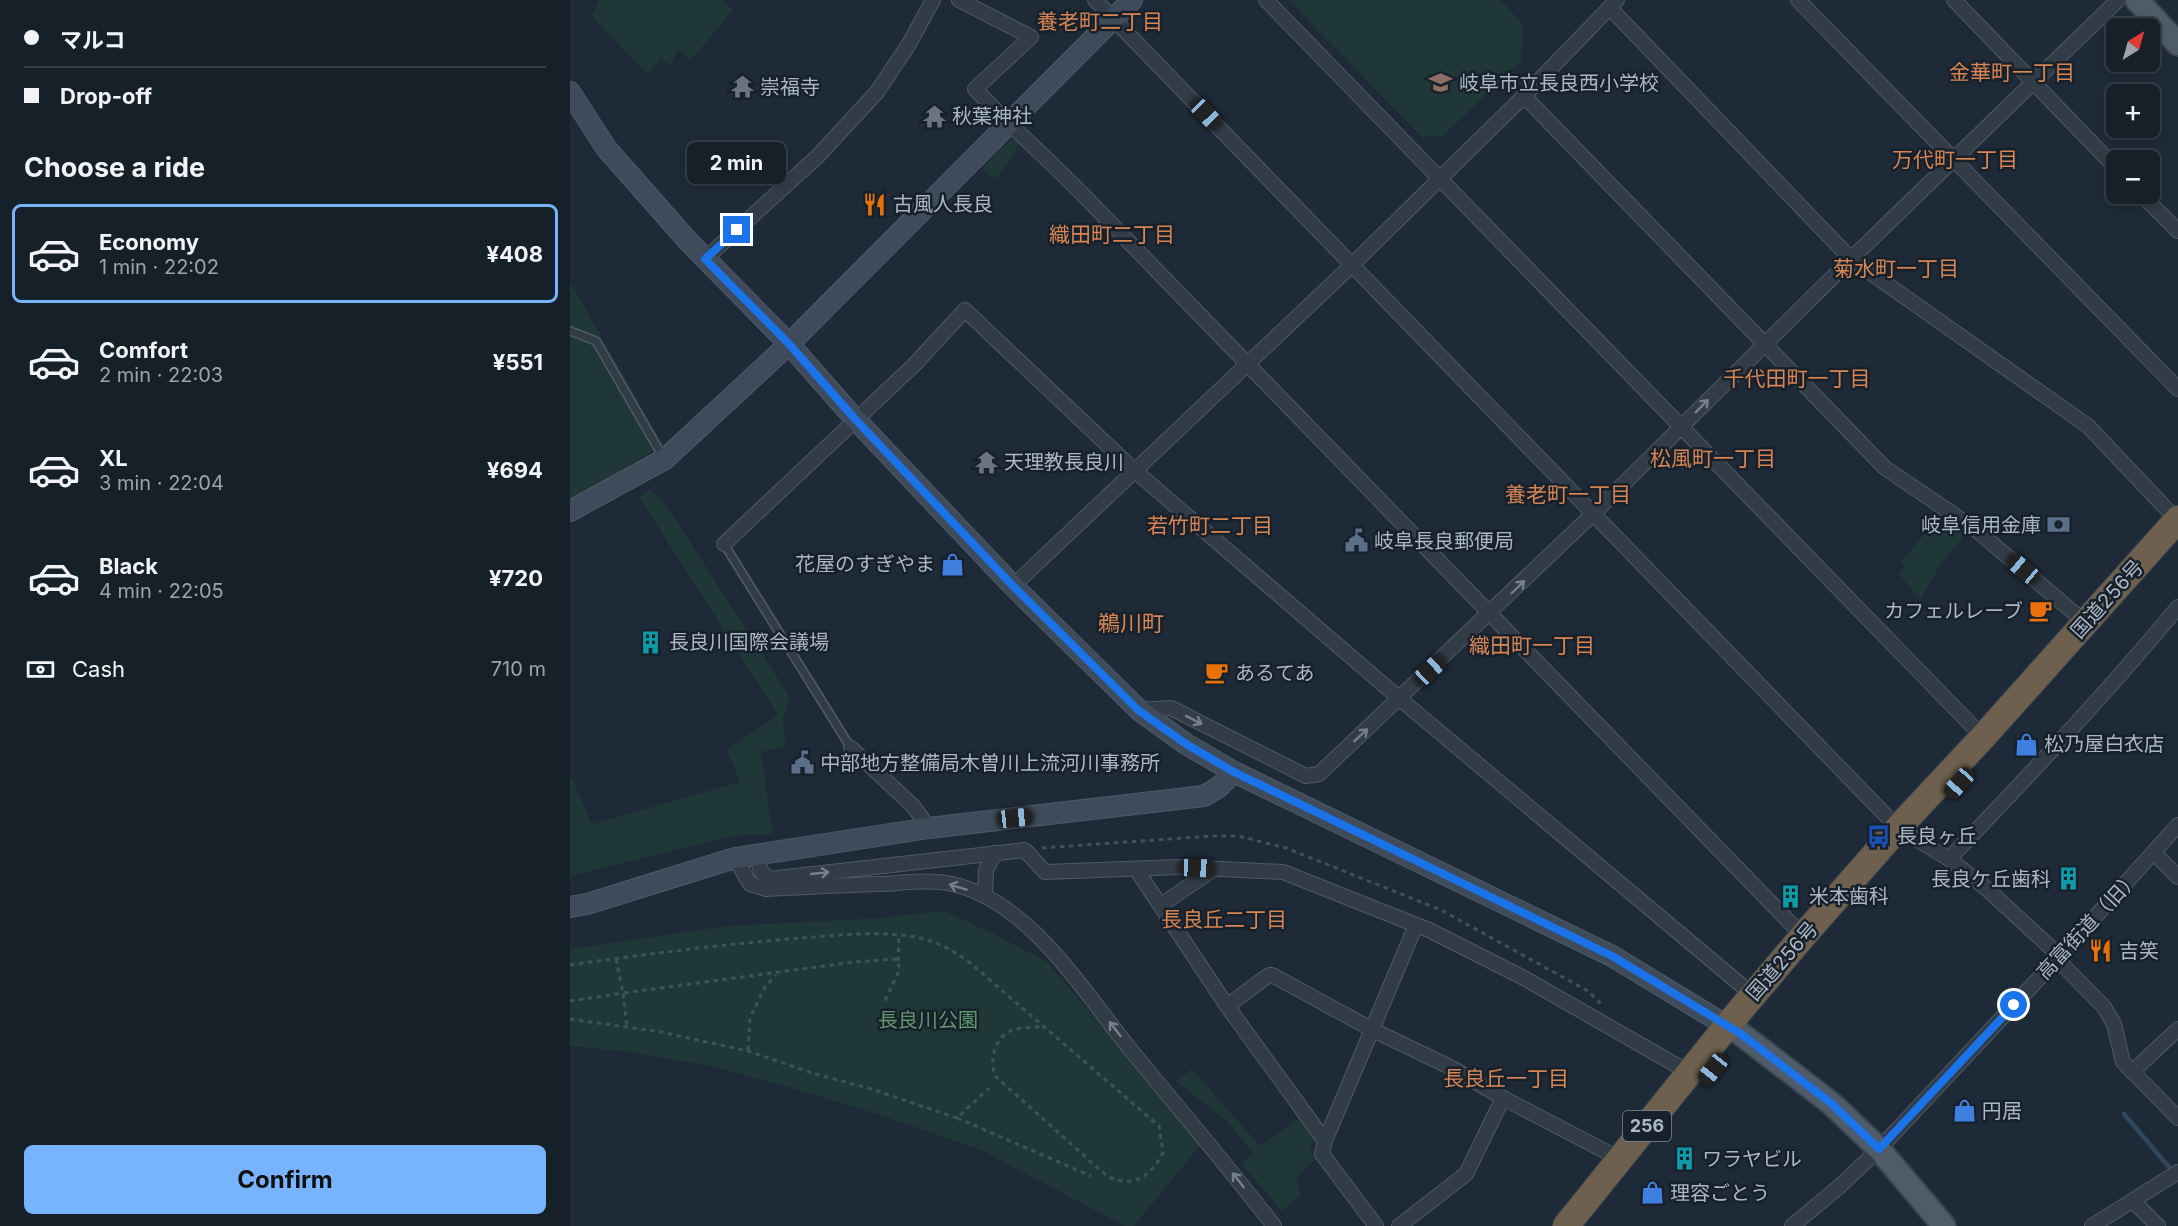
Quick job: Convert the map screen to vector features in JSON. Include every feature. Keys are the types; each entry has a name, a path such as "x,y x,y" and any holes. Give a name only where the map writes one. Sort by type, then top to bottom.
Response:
{"highway":[{"name":"国道256号","path":"1566,1226 1689,1073 1734,1030 1753,995 1803,936 1905,832 1983,737 2178,526"},
{"name":"国道256号","path":"1587,1226 1734,1030 1905,832 2178,526"}],"main road":[{"path":"2137,0 2178,44"},
{"path":"1734,1030 1832,1104 1879,1149 1944,1226"}],"street":[{"path":"705,259 818,156 878,92 909,44 933,0"},
{"path":"959,0 1031,37 975,89 1008,124 1083,195 1491,612 1803,936"},
{"path":"1095,0 1905,832 1949,859 1995,896 2051,948 2057,959 2104,1007 2114,1024 2123,1062 2178,1118"},
{"path":"570,511 665,459 789,344 1132,0"},
{"path":"1266,0 1983,737"},
{"path":"1798,0 2178,388"},
{"path":"1954,0 2106,158"},
{"path":"1138,710 1171,708 1306,776 1319,774 1594,513 1765,343 2118,0"},
{"path":"1013,586 1352,265 1524,96 1613,4 1851,259 2088,426 2178,526"},
{"path":"570,92 606,148 705,259 789,344 855,419 1013,586 1138,710 1186,744 1234,772 1612,956 1734,1030"},
{"path":"1524,96 1885,468 1975,530 2086,623"},
{"path":"2151,204 2178,231"},
{"path":"724,544 914,365 965,310 1135,471 1400,699 1753,995"},
{"path":"1949,859 2040,765 2132,664 2178,608"},
{"path":"851,748 913,806 929,828"},
{"path":"570,907 587,904 735,858 929,828 1204,796 1220,787 1234,772"},
{"name":"高富街道（旧）","path":"1792,1226 1840,1186 1879,1149 2057,959 2178,825"},
{"path":"756,855 761,871 769,879 1025,850 1045,872 1136,869 1283,872 1416,925 1524,978 1689,1073"},
{"path":"985,895 986,870 995,853"},
{"path":"2154,853 2178,877"},
{"path":"735,858 750,884 766,889 924,882 952,884 985,895 1023,923 1070,970 1125,1042 1208,1141 1274,1226"},
{"path":"1136,869 1227,1006 1325,1142"},
{"path":"1161,905 1214,869"},
{"path":"1376,1226 1322,1154 1416,925"},
{"path":"1227,1006 1272,975 1373,1030 1452,1068 1503,1098 1620,1159"},
{"path":"2132,1072 2178,1029"},
{"path":"1399,1226 1466,1174 1503,1098"},
{"path":"2092,1226 2176,1174"},
{"path":"2133,1201 2158,1226"}],"lane":[{"path":"570,331 596,340 665,459"},
{"path":"724,544 851,748"}],"path":[{"path":"570,965 838,935 899,936 942,944 969,962 1043,1026 1158,1126 1163,1153 1149,1174 1126,1182 1107,1176 994,1076 991,1066 992,1055 1006,1033 1015,1029 1043,1026"},
{"path":"884,1004 900,969 898,963 899,936"},
{"path":"616,959 627,1028"},
{"path":"570,1001 854,962 896,959 898,963"},
{"path":"748,1051 750,1018 765,987 777,973"},
{"path":"570,1019 661,1032 748,1051 957,1118 1091,1176"},
{"path":"957,1118 989,1088"}],"green space":[{"path":"599,0 721,0 733,10 691,60 678,49 670,67 661,57 648,75 592,16"},
{"name":"岐阜市立長良西小学校","path":"1289,0 1500,0 1523,24 1521,61 1443,136 1421,136"},
{"path":"1012,140 1018,142 1015,152 1010,162 995,179 982,169"},
{"path":"570,282 663,445 570,500"},
{"path":"649,489 672,514 789,696 783,720 786,746 761,752 773,834 732,836 570,876 570,775 592,824 740,782 727,750 778,715 639,497"},
{"path":"1940,517 1965,535 1942,562 1920,600 1899,574 1905,566 1901,561"},
{"name":"長良川公園","path":"944,911 1047,962 1202,1143 1134,1226 1125,1226 981,1150 874,1113 715,1067 625,1051 570,1046 570,949 727,926 881,918"},
{"path":"1192,1069 1260,1146 1299,1118 1316,1140 1309,1147 1316,1159 1297,1176 1300,1196 1282,1211 1242,1164 1253,1153 1227,1121 1176,1081"}],"waterway":[{"path":"2124,1114 2174,1173"}],"place":[{"name":"岐阜市立長良西小学校","path":"1441,83"},
{"name":"崇福寺","path":"742,87"},
{"name":"秋葉神社","path":"934,116"},
{"name":"古風人長良","path":"875,204"},
{"name":"天理教長良川","path":"986,462"},
{"name":"岐阜信用金庫","path":"2059,525"},
{"name":"岐阜長良郵便局","path":"1356,541"},
{"name":"花屋のすぎやま","path":"953,564"},
{"name":"カフェルレーブ","path":"2041,611"},
{"name":"長良川国際会議場","path":"651,642"},
{"name":"あるてあ","path":"1217,673"},
{"name":"松乃屋白衣店","path":"2026,744"},
{"name":"中部地方整備局木曽川上流河川事務所","path":"802,763"},
{"name":"長良ヶ丘","path":"1879,836"},
{"name":"長良ケ丘歯科","path":"2069,879"},
{"name":"米本歯科","path":"1791,896"},
{"name":"吉笑","path":"2101,951"},
{"name":"円居","path":"1964,1111"},
{"name":"ワラヤビル","path":"1684,1159"},
{"name":"理容ごとう","path":"1652,1193"}],"district":[{"name":"養老町二丁目","path":"1100,22"},
{"name":"金華町一丁目","path":"2012,73"},
{"name":"万代町一丁目","path":"1955,160"},
{"name":"織田町二丁目","path":"1112,235"},
{"name":"菊水町一丁目","path":"1896,269"},
{"name":"千代田町一丁目","path":"1797,379"},
{"name":"松風町一丁目","path":"1713,459"},
{"name":"養老町一丁目","path":"1568,495"},
{"name":"若竹町二丁目","path":"1210,526"},
{"name":"鵜川町","path":"1131,623"},
{"name":"織田町一丁目","path":"1532,646"},
{"name":"長良丘二丁目","path":"1224,920"},
{"name":"長良丘一丁目","path":"1506,1079"}],"route":[{"path":"737,230 705,259 789,344 855,419 1013,586 1138,710 1186,744 1234,772 1612,956 1741,1034 1832,1104 1879,1149 2014,1005"}]}
